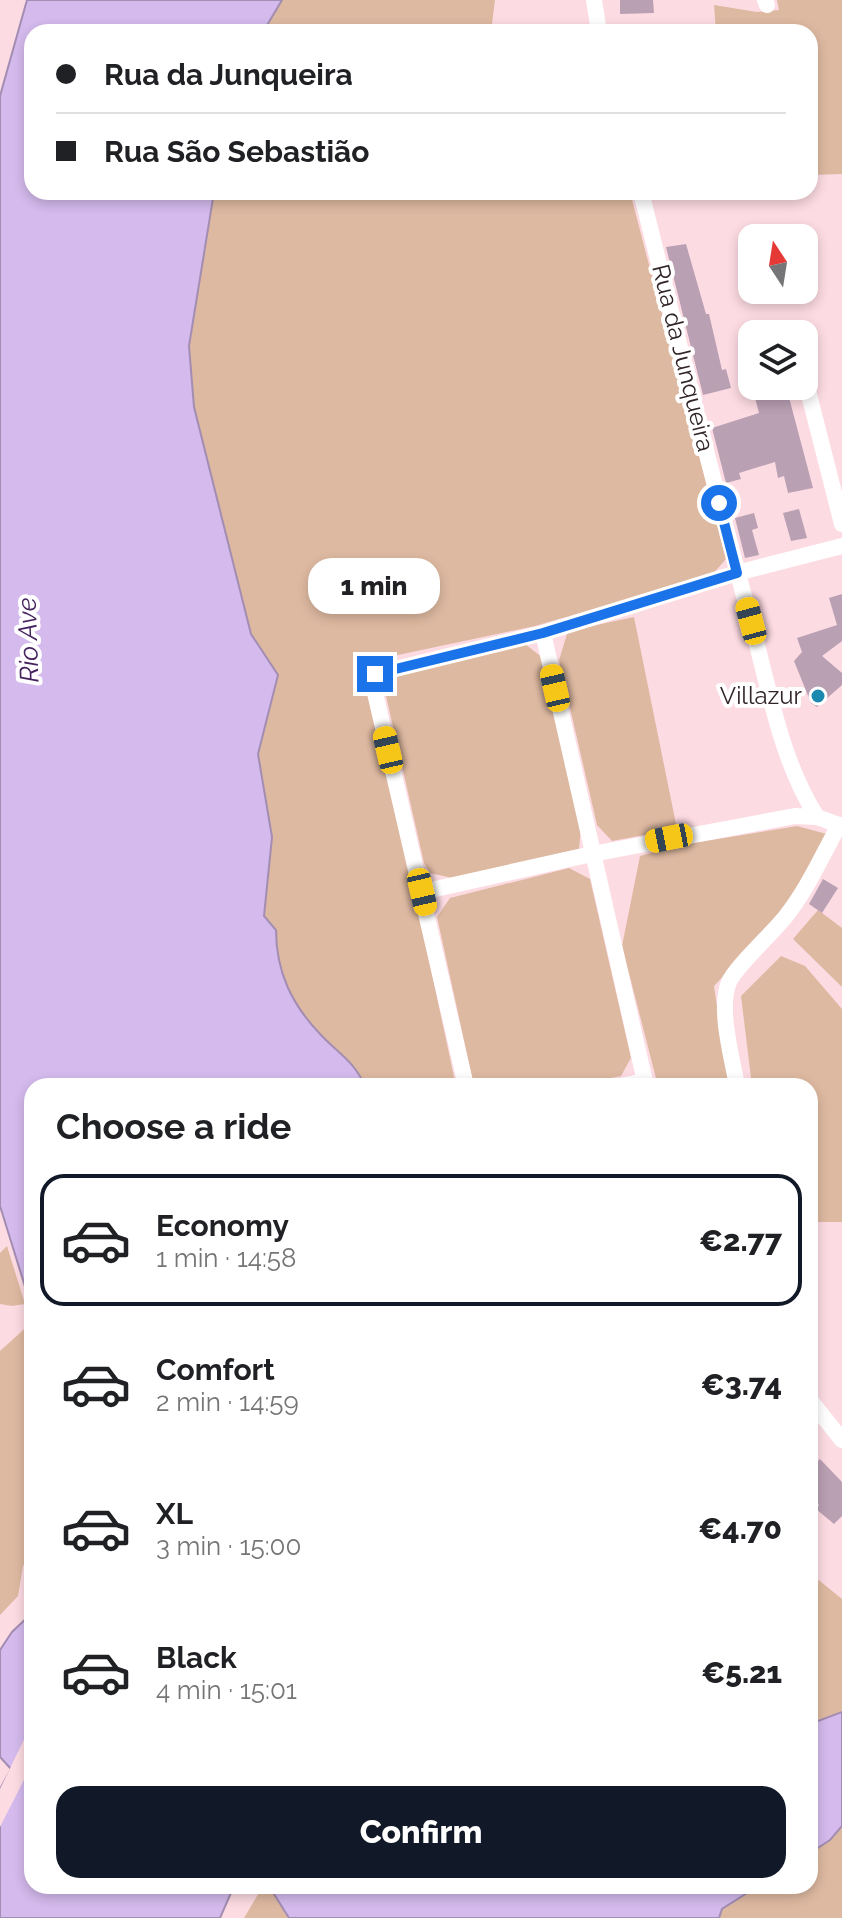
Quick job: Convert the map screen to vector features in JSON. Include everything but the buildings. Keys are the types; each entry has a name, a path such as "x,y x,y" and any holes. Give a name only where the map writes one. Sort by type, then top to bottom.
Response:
{"street":[{"path":"594,0 598,24"},
{"name":"Rua da Junqueira","path":"643,200 737,573 792,767 817,817"},
{"path":"812,400 835,468 842,524"},
{"path":"464,1078 375,693 375,674 543,633 737,573 842,546"},
{"path":"543,633 645,1078"},
{"path":"422,892 592,854 774,819 817,817 841,826 789,913 730,980 725,998 736,1078"},
{"path":"818,1410 842,1440"}],"shaded area":[{"path":"282,0 495,0 492,24 268,24"},
{"path":"777,0 842,0 842,174 818,175 818,24 715,24 714,5 757,12 779,10"},
{"path":"213,200 632,200 726,559 712,575 535,626 365,662 454,1078 361,1078 311,1024 294,1000 283,974 276,930 264,916 264,787 258,754 278,675 251,634 194,407 189,346"},
{"path":"634,617 677,829 612,841 597,825 559,660 568,631"},
{"path":"525,644 543,658 581,828 579,849 452,878 430,873 424,863 386,696 397,674"},
{"path":"797,826 827,834 799,888 767,930 714,986 728,1078 656,1078 622,946 640,856 681,845"},
{"path":"569,868 590,879 631,1058 621,1076 472,1078 437,917 450,898"},
{"path":"818,910 842,928 842,987 793,939"},
{"path":"781,956 805,966 842,1009 842,1222 818,1222 818,1078 751,1078 741,996"},
{"path":"7,1246 24,1304 0,1304 0,1253"},
{"path":"24,1329 24,1565 18,1596 0,1615 0,1351"},
{"path":"818,1580 842,1599 842,1712 818,1721"},
{"path":"842,1826 842,1918 719,1918 722,1909 745,1894 818,1894 818,1848"},
{"path":"258,1894 274,1894 289,1918 244,1918"}],"water":[{"name":"Rio Ave","path":"27,0 282,0 268,24 24,24 24,200 213,200 189,346 194,407 251,634 278,675 258,754 272,837 264,916 276,930 279,960 294,1000 311,1024 361,1078 24,1078 24,1283 0,1206 0,96"},
{"path":"24,1621 24,1894 230,1894 220,1918 0,1918 0,1789 11,1769 0,1757 0,1650"},
{"path":"842,1712 842,1826 818,1848 818,1721"},
{"path":"274,1894 745,1894 722,1909 719,1918 289,1918"}],"pier":[{"path":"24,1740 24,1780 0,1827 0,1789"}],"place":[{"name":"Villazur","path":"818,696"}],"route":[{"path":"375,674 543,633 737,573 719,503"}]}
